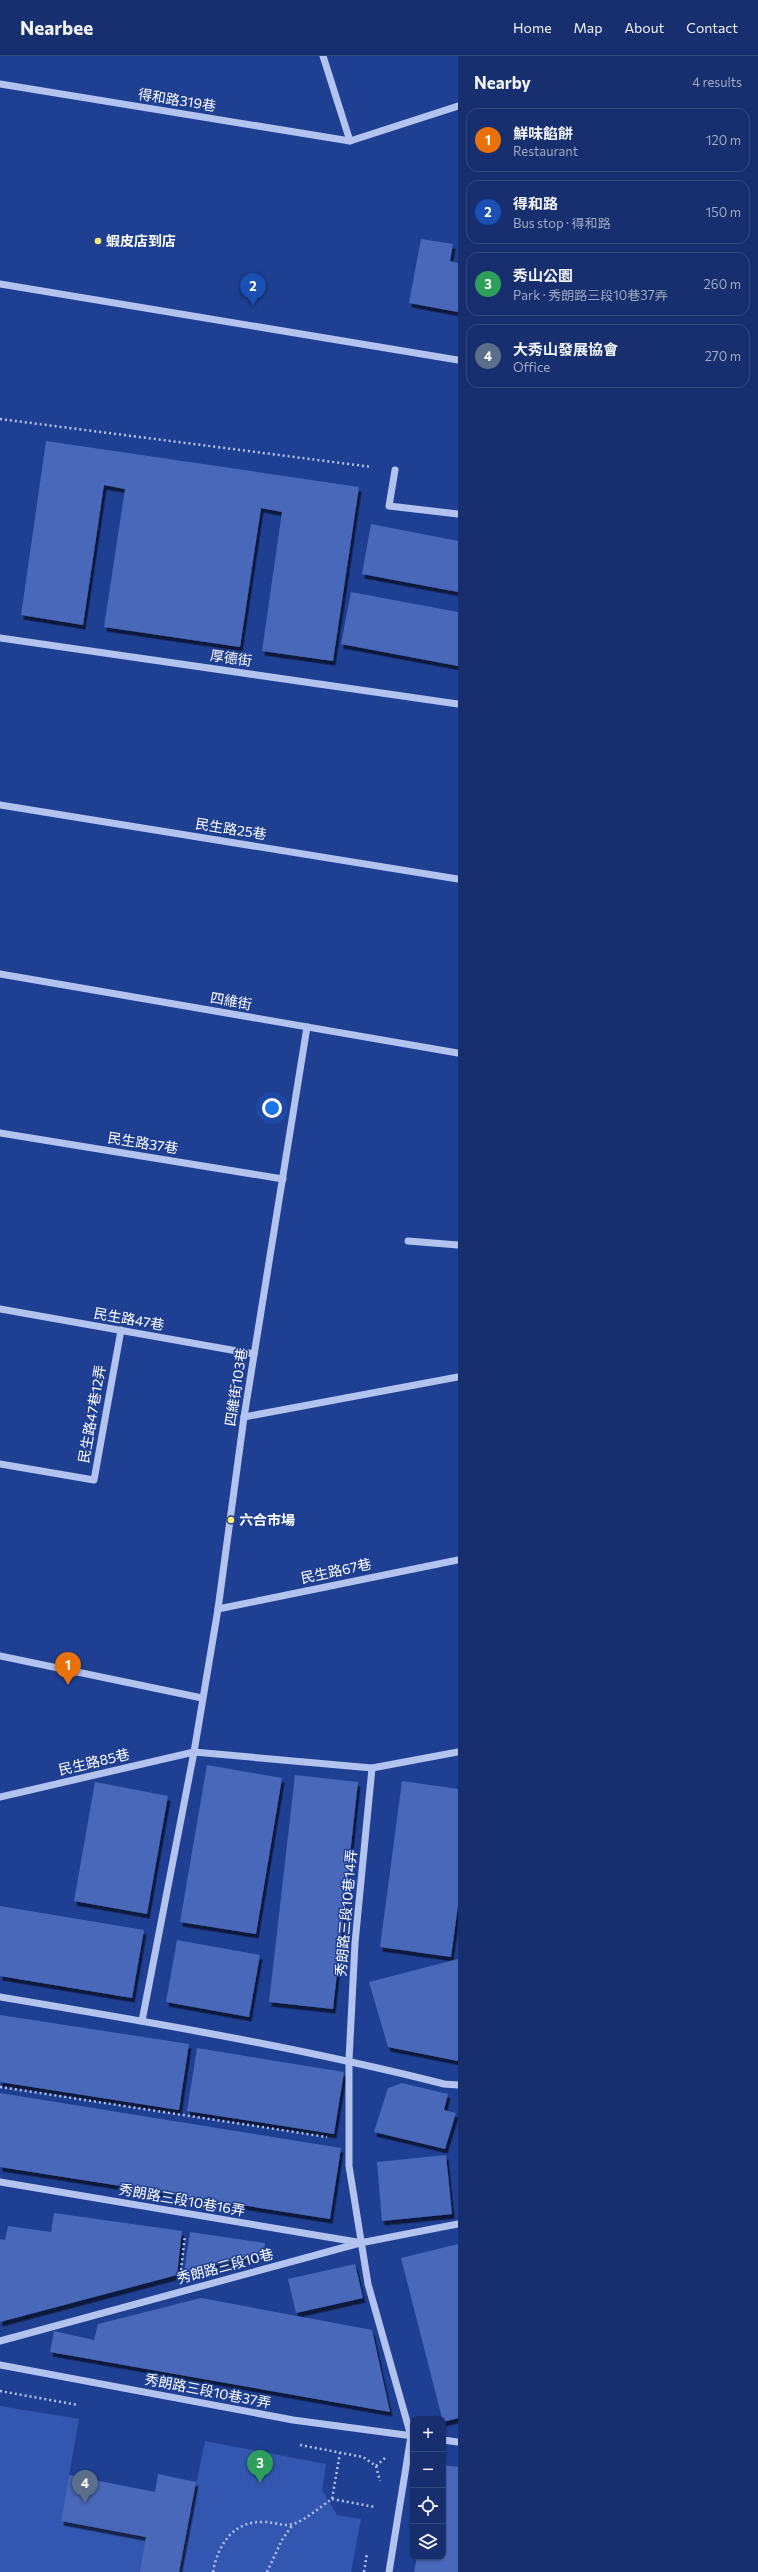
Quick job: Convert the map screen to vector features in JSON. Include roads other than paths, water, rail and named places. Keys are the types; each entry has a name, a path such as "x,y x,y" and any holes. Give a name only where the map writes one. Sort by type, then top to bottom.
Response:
{"street":[{"path":"323,56 350,141 458,106"},
{"name":"得和路319巷","path":"0,84 350,141"},
{"path":"0,284 458,360"},
{"path":"395,470 389,506 458,514"},
{"name":"厚德街","path":"0,638 458,704"},
{"name":"民生路25巷","path":"0,805 458,879"},
{"name":"四維街","path":"0,974 458,1053"},
{"name":"四維街103巷","path":"194,1752 218,1609 244,1417 307,1027"},
{"name":"民生路37巷","path":"0,1133 283,1179"},
{"path":"408,1241 458,1245"},
{"name":"民生路47巷","path":"0,1309 254,1354"},
{"name":"民生路47巷12弄","path":"0,1464 94,1480 121,1330"},
{"path":"244,1417 458,1377"},
{"name":"民生路67巷","path":"218,1609 458,1560"},
{"path":"0,1656 202,1698"},
{"path":"142,2021 194,1752"},
{"name":"民生路85巷","path":"0,1797 194,1752 372,1768 458,1752"},
{"name":"秀朗路三段10巷14弄","path":"372,1768 355,1943 349,2060 349,2166 360,2243 368,2284 410,2429"},
{"path":"0,1997 142,2021 349,2060 444,2084 458,2085"},
{"name":"秀朗路三段10巷16弄","path":"0,2182 360,2243"},
{"name":"秀朗路三段10巷","path":"0,2341 360,2243 458,2224"},
{"name":"秀朗路三段10巷37弄","path":"0,2365 293,2420 410,2436"},
{"path":"446,2440 458,2442"},
{"path":"389,2572 410,2448"}],"place":[{"name":"蝦皮店到店","path":"98,241"},
{"name":"得和路","path":"253,306"},
{"name":"六合市場","path":"231,1520"},
{"name":"鮮味餡餅","path":"68,1685"},
{"name":"秀山公園","path":"260,2483"},
{"name":"大秀山發展協會","path":"85,2503"}]}
